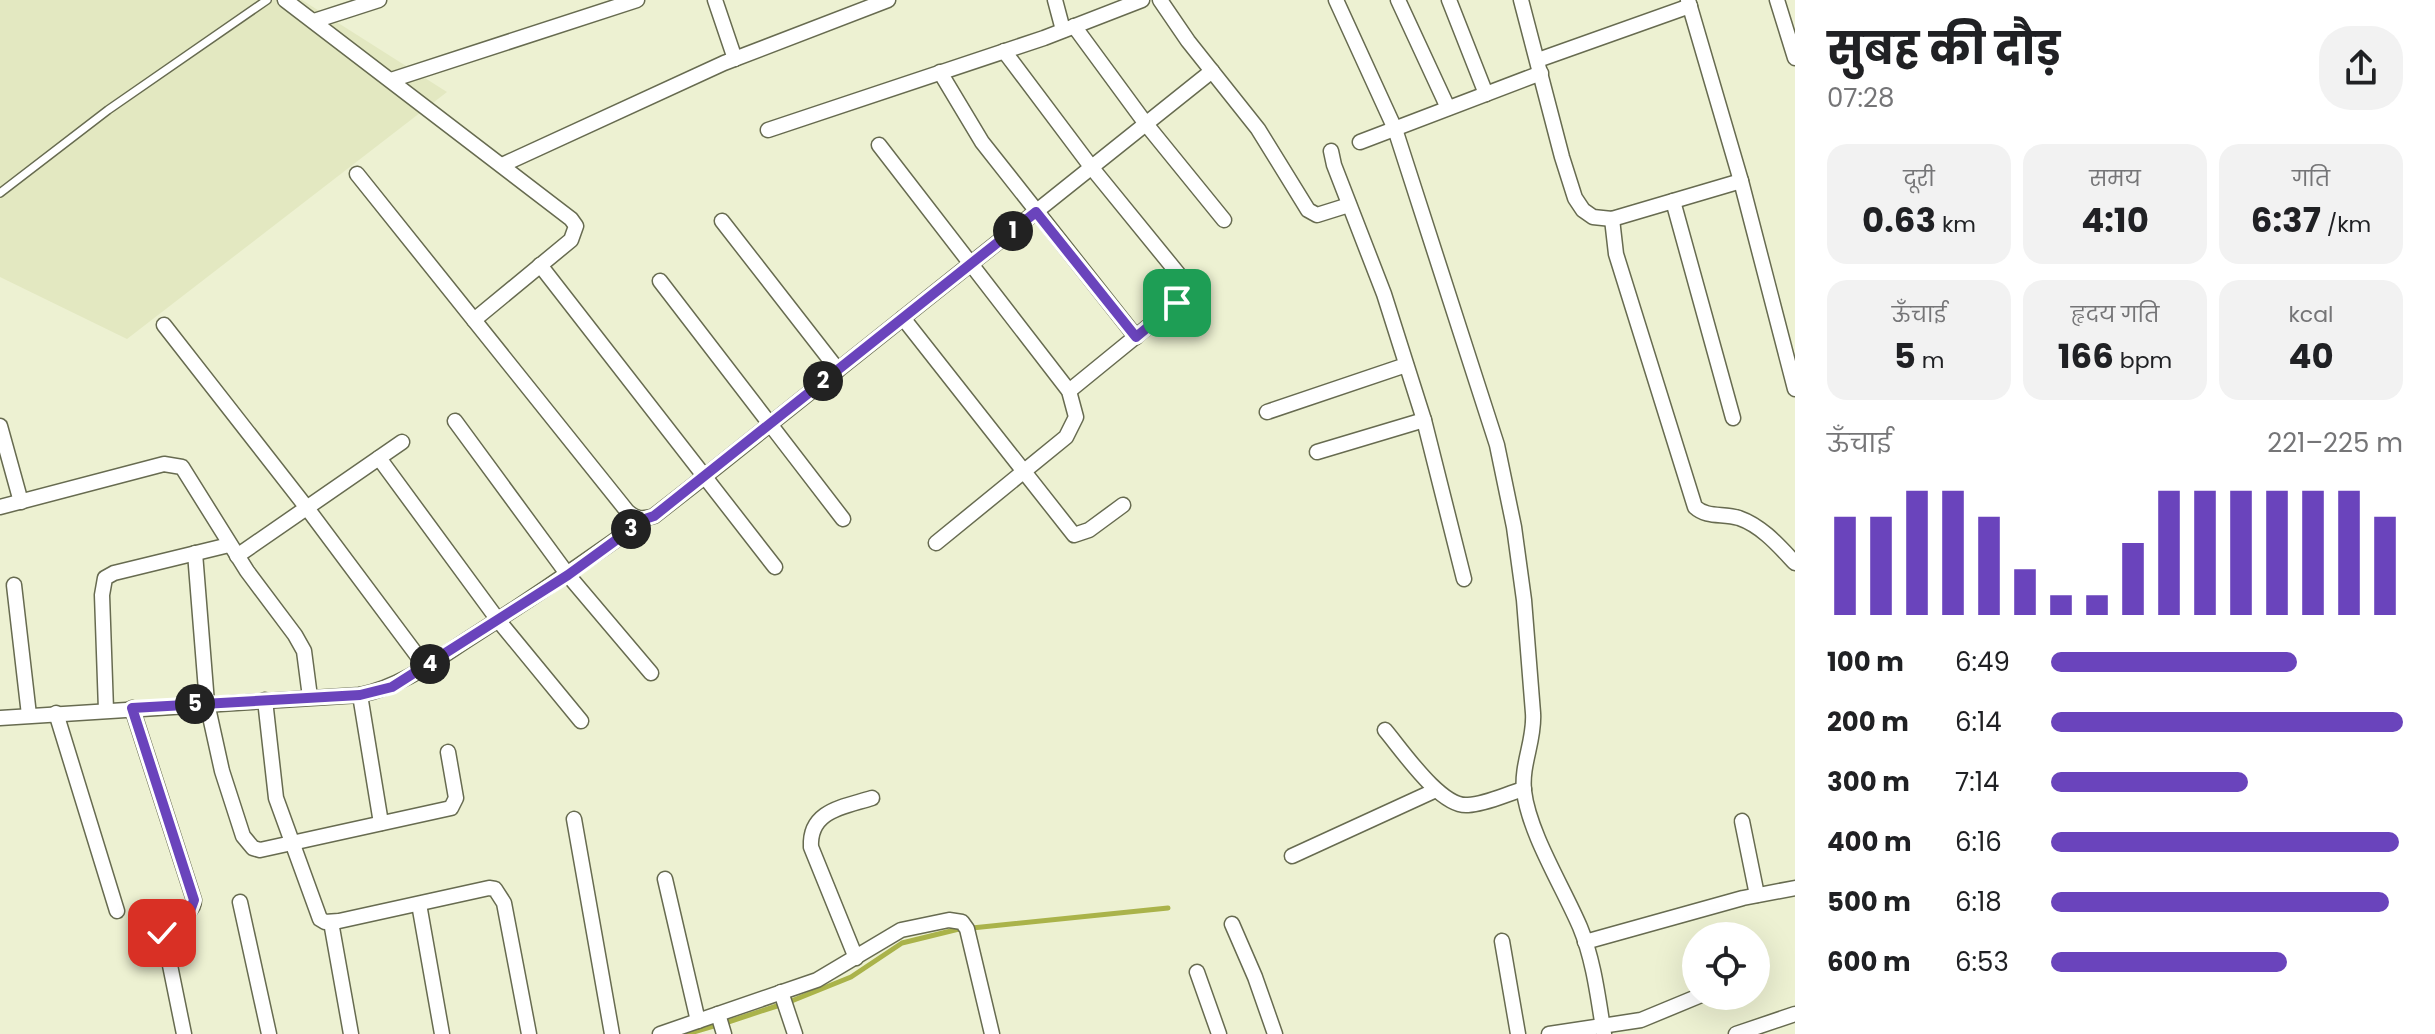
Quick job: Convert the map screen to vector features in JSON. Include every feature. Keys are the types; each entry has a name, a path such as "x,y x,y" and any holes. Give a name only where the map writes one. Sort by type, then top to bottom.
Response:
{"street":[{"path":"285,0 502,165 576,226 571,240 474,320"},
{"path":"314,21 379,0"},
{"path":"391,80 637,0"},
{"path":"715,0 735,59"},
{"path":"502,165 735,59 888,0"},
{"path":"1055,0 1068,28 1224,220"},
{"path":"768,130 1004,51 1142,0"},
{"path":"1160,0 1258,129 1308,210 1317,215 1326,214 1349,205"},
{"path":"1336,0 1395,129 1497,445 1508,491 1524,600 1534,727 1524,763 1524,789 1534,826 1585,942 1604,1030"},
{"path":"1398,0 1448,108"},
{"path":"1449,0 1486,94"},
{"path":"1521,0 1562,157 1575,198 1583,210 1593,217 1612,219 1741,181"},
{"path":"1777,0 1795,58"},
{"path":"1360,142 1486,94 1539,67 1689,3 1741,181 1795,389"},
{"path":"1004,51 1184,285 1177,303 1069,391"},
{"path":"0,718 360,695 392,687 568,575 645,519 654,516 1212,71"},
{"path":"940,72 982,142 1136,337"},
{"path":"879,145 1069,391 1076,417 1066,437 936,543"},
{"path":"1331,151 1384,294 1424,420 1464,579"},
{"path":"357,174 627,511 634,518 645,519"},
{"path":"1673,201 1733,418"},
{"path":"1612,219 1616,254 1695,507 1701,512 1741,519 1753,525 1795,563"},
{"path":"722,221 838,370"},
{"path":"540,265 775,567"},
{"path":"660,281 843,519"},
{"path":"903,318 1074,535 1089,530 1123,505"},
{"path":"164,325 425,666"},
{"path":"1267,412 1406,365"},
{"path":"1317,452 1424,420"},
{"path":"455,421 568,575 651,673"},
{"path":"0,426 21,502"},
{"path":"106,710 102,583 114,573 195,553 233,550 307,508 402,442"},
{"path":"379,458 498,620 581,721"},
{"path":"0,507 164,464 182,467 233,550 304,651 310,697"},
{"path":"195,553 207,703 222,771 247,844 260,850 451,808 456,798 448,752"},
{"path":"14,585 29,715"},
{"path":"360,695 381,823"},
{"path":"265,700 276,798 320,919 331,922 495,889 504,903 529,1034"},
{"path":"132,708 194,900 190,911 162,926 184,1034"},
{"path":"56,713 117,911"},
{"path":"1385,730 1436,790 1454,803 1466,806 1524,789"},
{"path":"1292,856 1436,790"},
{"path":"856,958 811,847 811,836 819,818 872,798"},
{"path":"574,819 612,1034"},
{"path":"1742,821 1757,895"},
{"path":"665,879 698,1021"},
{"path":"1585,942 1757,895 1795,888"},
{"path":"240,902 269,1034"},
{"path":"419,904 442,1034"},
{"path":"660,1034 817,980 901,930 949,920 962,922 967,929 992,1034"},
{"path":"331,922 351,1034"},
{"path":"1232,924 1275,1034"},
{"path":"1502,941 1518,1034"},
{"path":"1197,972 1219,1034"},
{"path":"781,992 795,1034"},
{"path":"1549,1034 1604,1030 1641,1020 1682,1003"},
{"path":"718,1014 724,1034"},
{"path":"1736,1034 1795,1014"}],"lane":[{"path":"0,193 108,110 267,0"}],"shaded area":[{"path":"0,0 302,0 447,92 127,339 0,277"}],"waterway":[{"path":"972,928 1168,908"},
{"path":"789,1002 851,977 902,943 963,928"},
{"path":"725,1023 780,1005"},
{"path":"687,1034 717,1025"}],"route":[{"path":"162,933 162,926 190,911 194,900 132,708 360,695 392,687 568,575 645,519 654,516 1036,212 1136,337 1177,303"}]}
